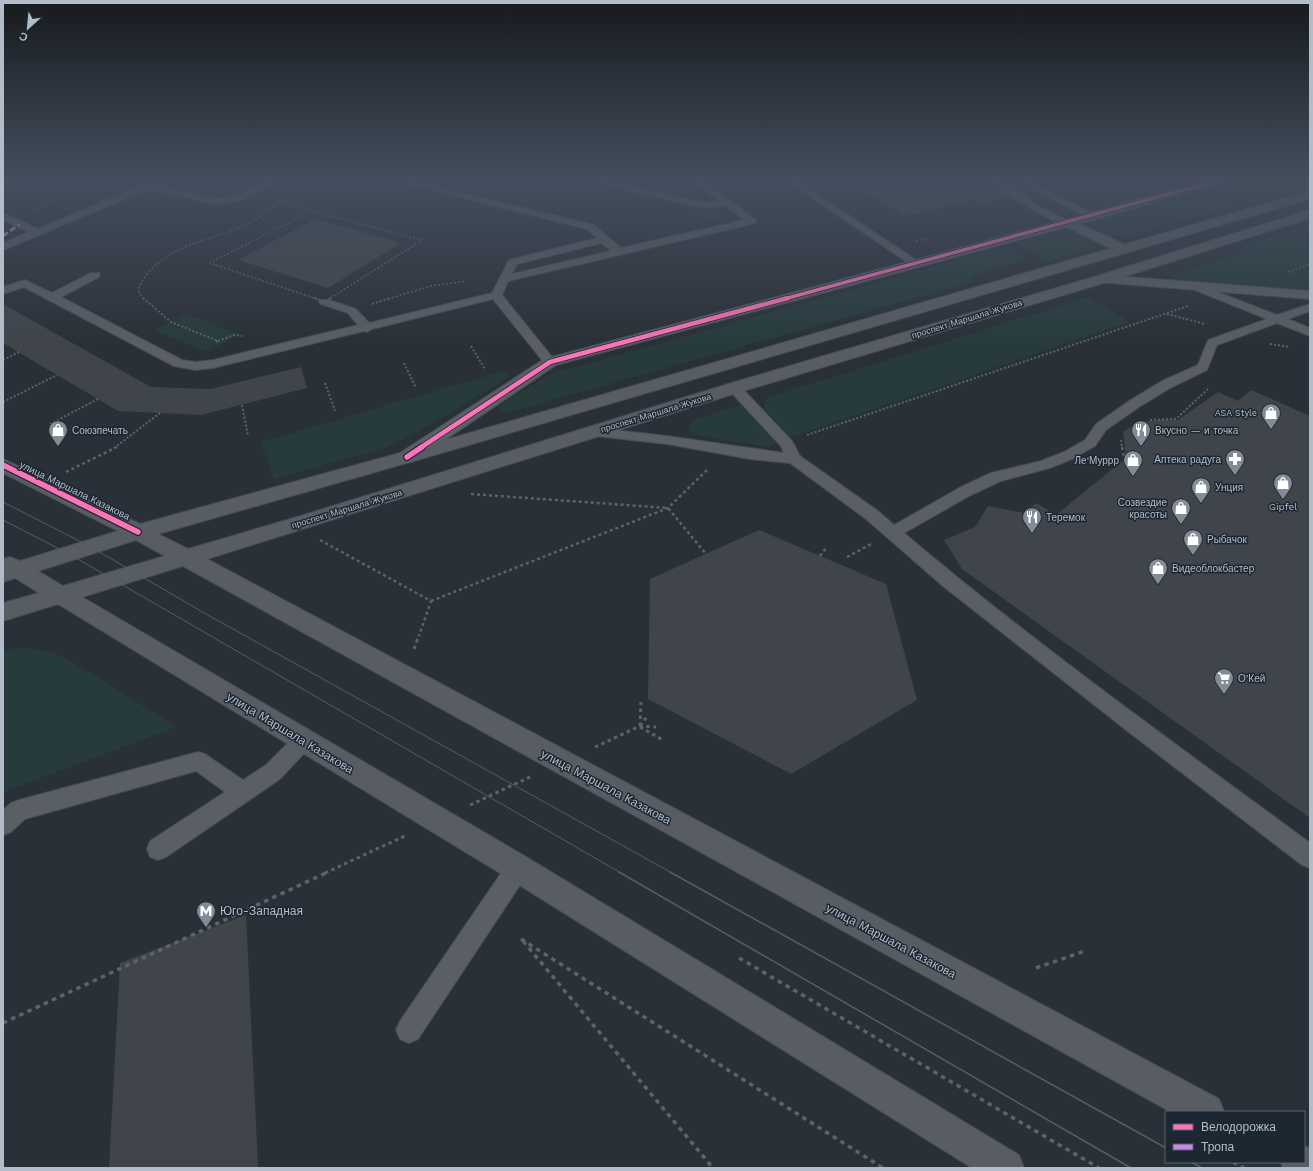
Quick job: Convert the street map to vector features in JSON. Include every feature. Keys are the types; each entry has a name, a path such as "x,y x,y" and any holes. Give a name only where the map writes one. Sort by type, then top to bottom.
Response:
{"main road":[{"path":"8,568 407,457 1173,235"},
{"name":"проспект Маршала Жукова","path":"3,612 311,521 734,388 1102,279 1244,235"},
{"name":"улица Маршала Казакова","path":"3,465 138,532 1204,1111"},
{"name":"улица Маршала Казакова","path":"8,568 60,595 518,868 1006,1168"},
{"path":"1301,1163 1310,1168"}],"street":[{"path":"407,457 550,362 1025,235"},
{"path":"1093,235 1123,249"},
{"path":"1102,279 1310,295"}],"lane":[{"path":"3,247 31,235"},
{"path":"599,235 618,252"},
{"path":"504,279 693,235"},
{"path":"872,235 917,264"},
{"path":"5,289 25,282 178,363 195,366 213,364 367,328 496,295 513,262 604,239"},
{"path":"52,297 96,275"},
{"path":"1194,286 1310,332"},
{"path":"496,295 550,362"},
{"path":"325,302 352,311 367,328"},
{"path":"892,532 942,506 966,491 996,477 1045,465 1069,455 1090,443 1101,427 1134,404 1167,384 1203,367 1212,343 1310,307"},
{"path":"734,388 787,444 794,459"},
{"path":"596,432 667,440 750,454 794,459 836,488 892,532 950,582 1131,722 1310,857"},
{"path":"158,849 273,772 303,741"},
{"path":"3,824 19,810 198,761 243,792"},
{"path":"409,1030 518,868"}],"path":[{"path":"188,365 218,341 171,322 140,296 138,291 139,285 148,273 176,249 217,235"},
{"path":"265,235 210,263 325,302 422,240 402,235"},
{"path":"803,437 1193,305"},
{"path":"1166,314 1212,326"},
{"path":"1264,343 1294,347"},
{"path":"471,346 485,369"},
{"path":"3,360 19,352"},
{"path":"404,363 416,388"},
{"path":"3,402 57,375"},
{"path":"325,384 335,411"},
{"path":"50,424 98,399"},
{"path":"242,405 248,436"},
{"path":"65,472 117,447 160,413"},
{"path":"414,648 431,601 668,508 712,466"},
{"path":"469,494 668,508 706,554"},
{"path":"320,540 431,601"},
{"path":"820,556 826,548"},
{"path":"640,726 641,702"},
{"path":"589,750 640,726 648,715"},
{"path":"640,726 656,727"},
{"path":"640,726 663,740"},
{"path":"466,807 538,773"},
{"path":"3,1023 408,834"},
{"path":"712,1168 521,939 883,1168"},
{"path":"1036,968 1084,951"},
{"path":"739,958 1099,1168"},
{"path":"1235,1163 1244,1168"}],"green space":[{"path":"1046,235 1084,235 1098,243 1097,247 1048,261 1016,243"},
{"path":"1106,235 1135,235 1123,238"},
{"path":"1280,235 1310,235 1310,290 1181,282 1171,276 1249,251 1241,247"},
{"path":"1006,246 1028,259 970,276 977,281 509,412 503,412 499,409 502,404 551,374"},
{"path":"1088,297 1130,322 790,437 764,408 766,398"},
{"path":"186,314 239,334 207,352 154,331"},
{"path":"504,371 509,377 425,428 387,447 274,479 261,442"},
{"path":"741,405 777,442 769,447 703,436 693,433 688,429 690,424 696,419"},
{"path":"15,648 38,649 56,654 96,676 176,727 3,792 3,651"}],"building":[{"path":"286,235 371,235 401,243 328,288 238,260"},
{"path":"3,304 151,387 210,389 301,367 307,388 201,415 118,411 3,343"},
{"name":"О’Кей","path":"1251,390 1310,416 1310,818 962,569 944,540 975,527 988,506 1024,513 1036,503 1056,515 1126,458 1123,432 1137,423 1156,420 1178,420 1218,392 1238,401"},
{"path":"759,530 886,584 917,700 791,774 648,699 650,579"},
{"path":"246,915 258,1168 109,1168 120,963"}],"tram line":[{"path":"3,502 91,547 206,614 672,873"},
{"path":"3,520 69,554 621,873"},
{"path":"619,872 1131,1168"},
{"path":"670,872 1165,1147"},
{"path":"1193,1163 1202,1168"}],"cycle path":[{"path":"407,457 550,362 1025,235"},
{"path":"3,465 138,532"}],"place":[{"name":"ASA Style","path":"1271,430"},
{"name":"Союзпечать","path":"58,447"},
{"name":"Вкусно — и точка","path":"1141,447"},
{"name":"Аптека радуга","path":"1235,476"},
{"name":"Ле'Муррр","path":"1133,477"},
{"name":"Gipfel","path":"1283,500"},
{"name":"Унция","path":"1201,504"},
{"name":"Созвездие красоты","path":"1181,525"},
{"name":"Теремок","path":"1032,534"},
{"name":"Рыбачок","path":"1193,556"},
{"name":"Видеоблокбастер","path":"1158,585"},
{"name":"О’Кей","path":"1224,695"},
{"name":"Юго-Западная","path":"206,928"}]}
